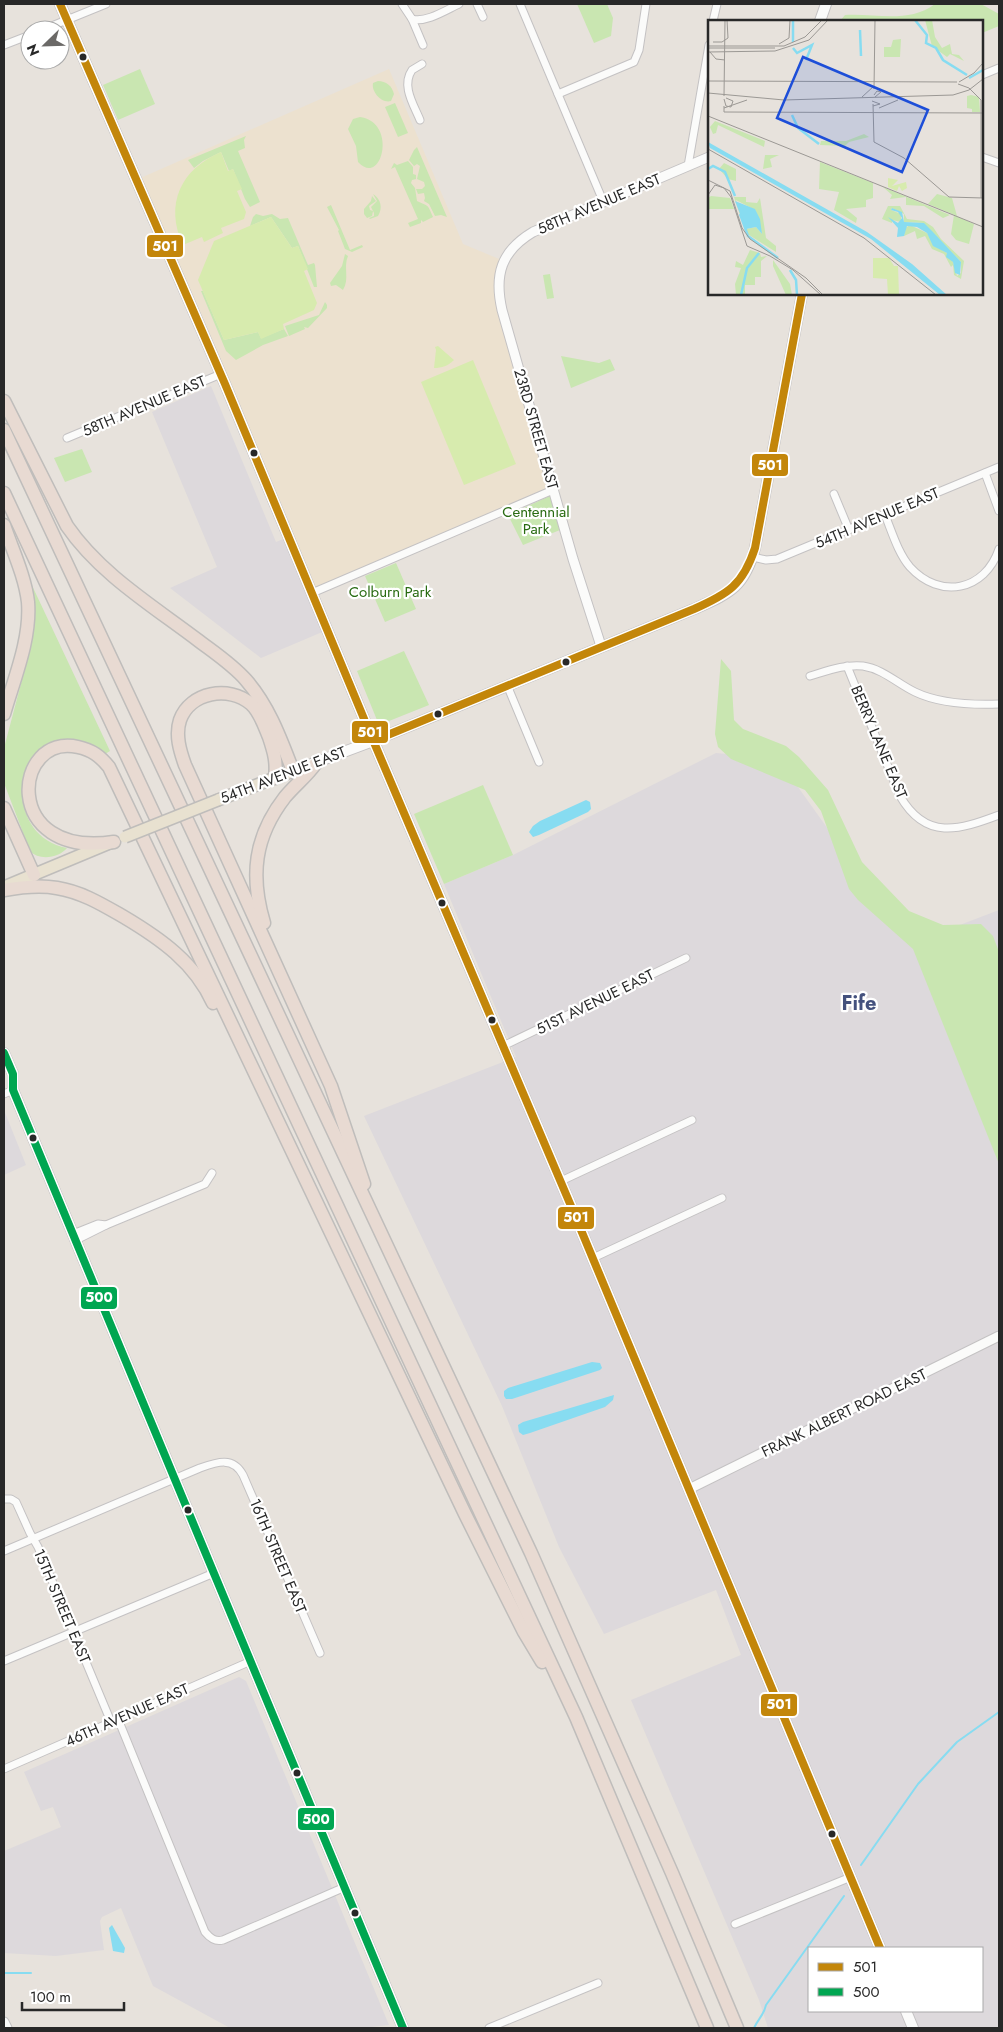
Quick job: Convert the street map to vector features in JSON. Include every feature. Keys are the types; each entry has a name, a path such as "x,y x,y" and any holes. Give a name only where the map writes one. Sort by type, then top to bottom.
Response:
{"highway":[{"path":"4,401 67,526 75,538 114,577 211,650 246,680 281,738 293,771"},
{"path":"4,430 531,1553 672,1873 737,2028"},
{"path":"4,492 576,1717 707,2028"},
{"path":"4,525 25,590 28,613 21,653 4,714"},
{"path":"274,778 276,757 266,728 257,711 244,699 228,693 212,694 196,700 184,713 178,734 185,765 331,1086 382,1236"},
{"path":"119,839 98,844 71,842 52,837 36,827 25,808 23,790 30,768 41,756 61,746 74,746 95,753 109,767 370,1316 524,1632 576,1717"},
{"path":"279,973 256,896 256,858 264,832 277,809 308,775 316,763"},
{"path":"4,808 34,875"},
{"path":"4,889 46,887 67,890 87,897 156,936 186,963 198,977 211,998 304,1194 370,1316"}],"main road":[{"path":"60,4 67,20"},
{"path":"820,20 826,4"},
{"path":"70,27 221,374 373,741 561,1181 880,1947"},
{"path":"753,557 802,295"},
{"name":"54TH AVENUE EAST","path":"4,889 119,839 373,741 720,597 734,588 748,571 753,557"},
{"path":"4,1053 13,1074 8,1092"},
{"path":"4,1080 74,1237 403,2028"},
{"path":"906,2012 913,2028"}],"street":[{"path":"67,20 106,4"},
{"path":"402,4 412,19 423,45"},
{"path":"412,19 425,19 459,4"},
{"path":"477,4 483,17"},
{"path":"520,4 603,201"},
{"path":"558,94 634,62 639,50 646,4"},
{"path":"714,20 716,4"},
{"path":"4,45 20,39"},
{"path":"688,166 708,52"},
{"path":"420,120 409,94 407,82 412,70 422,64"},
{"path":"983,75 999,68"},
{"path":"983,157 999,163"},
{"name":"58TH AVENUE EAST","path":"502,267 514,247 526,236 603,201 708,158"},
{"name":"23RD STREET EAST","path":"502,267 498,289 502,310 577,573 601,646"},
{"name":"58TH AVENUE EAST","path":"67,438 221,374"},
{"name":"54TH AVENUE EAST","path":"753,557 766,560 777,559 999,467"},
{"path":"985,473 999,511"},
{"path":"312,593 554,490"},
{"path":"834,494 849,530"},
{"path":"885,514 903,555 910,566 924,579 940,586 956,587 976,580 990,567 999,549"},
{"path":"810,676 847,666 859,666 872,668 916,692 933,698 964,703 999,704"},
{"name":"BERRY LANE EAST","path":"847,666 900,796 912,813 928,825 948,829 966,827 999,815"},
{"path":"507,685 539,762"},
{"name":"51ST AVENUE EAST","path":"503,1046 686,958"},
{"path":"561,1181 692,1120"},
{"path":"74,1237 98,1224 106,1225 205,1184 212,1173"},
{"path":"593,1258 722,1198"},
{"name":"FRANK ALBERT ROAD EAST","path":"689,1489 999,1336"},
{"name":"16TH STREET EAST","path":"175,1478 214,1463 231,1462 238,1467 320,1653"},
{"path":"4,1551 175,1478"},
{"name":"15TH STREET EAST","path":"4,1499 11,1499 16,1502 115,1720 205,1932 213,1939 223,1940 345,1887"},
{"path":"4,1661 214,1573"},
{"name":"46TH AVENUE EAST","path":"4,1769 251,1661"},
{"path":"735,1924 851,1877"},
{"path":"490,2028 598,1983"},
{"path":"4,2022 6,2028"}],"shaded area":[{"path":"389,69 463,244 504,261 498,283 553,490 312,593 136,180"},
{"path":"211,386 276,542 288,537 327,630 261,658 170,588 217,567 152,412"},
{"path":"716,753 778,759 910,944 999,910 999,2028 768,2028 759,2000 631,1700 741,1655 716,1590 604,1634 559,1547 502,1406 364,1116 516,1057 444,884 513,855"},
{"path":"4,1110 26,1165 4,1175"},
{"path":"239,1677 246,1681 389,2025 363,2028 230,2028 153,1986 121,1908 102,1917 100,1921 104,1950 56,1956 4,1953 4,1851 61,1827 53,1807 41,1811 24,1772"}],"green space":[{"path":"577,4 607,4 613,18 611,36 594,43"},
{"path":"935,4 981,4 999,14 999,26 983,33 983,20 841,20 845,15 903,16 925,10"},
{"path":"140,69 155,104 118,120 103,85"},
{"path":"378,81 388,84 392,89 394,94 391,101 384,101 375,93 373,83"},
{"path":"395,103 408,133 398,137 385,107"},
{"path":"360,117 372,121 379,130 382,140 382,151 379,161 374,167 367,168 358,162 356,146 348,129 353,119"},
{"path":"246,136 244,140 245,148 238,151 260,202 250,207 233,169 229,171 221,152 194,168 188,160"},
{"path":"417,147 447,217 435,216 429,204 424,201 424,193 418,194 416,189 422,189 425,186 424,182 417,179 420,166 417,164 414,166 409,160"},
{"path":"221,152 228,171 233,169 242,189 237,191 246,212 244,219 221,228 223,233 204,242 202,237 183,245 175,216 176,202 180,189 186,178 196,168 207,159"},
{"path":"408,161 413,167 413,174 416,175 416,179 412,180 411,183 415,188 417,201 430,209 433,217 423,222 421,220 421,223 410,227 408,223 418,219 395,167 391,169 394,163 397,165"},
{"path":"373,194 376,196 381,207 378,216 370,219 374,216 371,207 377,201"},
{"path":"372,196 376,201 369,206 370,210 373,211 372,216 367,218 364,214 364,209 371,201"},
{"path":"331,205 350,250 362,245 363,247 352,252 345,249 339,230 327,207"},
{"path":"256,214 263,216 272,214 280,219 288,218 308,265 314,263 315,265 317,287 314,287 298,246 292,248 271,217 250,226"},
{"path":"271,217 292,248 298,246 308,269 304,271 317,303 314,310 283,324 284,329 261,339 258,332 224,340 198,280 214,241"},
{"path":"345,254 348,256 346,282 343,290 336,285 331,286 330,283 342,266"},
{"path":"550,274 554,298 547,299 543,275"},
{"path":"201,291 203,291 224,340 258,332 261,338 284,329 288,336 263,345 236,360 226,351"},
{"path":"325,302 327,308 308,328 304,327 305,329 289,336 285,326 319,315"},
{"path":"438,346 454,360 440,368 434,368 435,347"},
{"path":"561,356 599,363 610,359 615,370 571,388"},
{"path":"473,360 516,464 464,485 421,382"},
{"path":"82,449 92,472 65,482 54,458"},
{"name":"Centennial Park","path":"552,495 560,530 523,545 508,515"},
{"name":"Colburn Park","path":"396,563 416,609 385,622 365,576"},
{"path":"28,577 110,751 105,754 77,741 55,742 39,751 28,767 23,786 24,806 31,824 46,839 67,848 59,854 49,857 38,856 30,851 4,783 4,748 32,642 34,614"},
{"path":"404,651 429,705 379,725 357,671"},
{"path":"721,659 731,671 734,720 743,729 786,746 799,757 828,790 862,862 909,911 943,925 981,924 993,936 999,952 999,1164 913,949 858,900 849,889 821,811 805,790 731,759 718,747 715,734"},
{"path":"483,785 513,855 444,884 414,814"}],"water":[{"path":"586,800 590,802 591,809 588,812 539,835 533,837 529,832 540,821"},
{"path":"592,1362 600,1363 602,1368 512,1399 506,1399 504,1396 504,1391 508,1388"},
{"path":"614,1395 613,1400 605,1407 530,1433 523,1435 519,1432 518,1425 523,1422"},
{"path":"112,1925 125,1948 124,1953 113,1951 109,1928"}],"waterway":[{"path":"861,1865 918,1784 957,1742 999,1712"},
{"path":"754,2028 766,2005 844,1896"},
{"path":"4,1973 31,1973"}],"transit line":[{"name":"501","path":"60,4 225,384 367,726 571,1206 880,1947"},
{"name":"501","path":"373,741 694,609 733,587 745,571 755,548 802,295"},
{"name":"500","path":"4,1053 13,1074 13,1090 403,2028"}],"district":[{"name":"Fife","path":"859,1003"}]}
